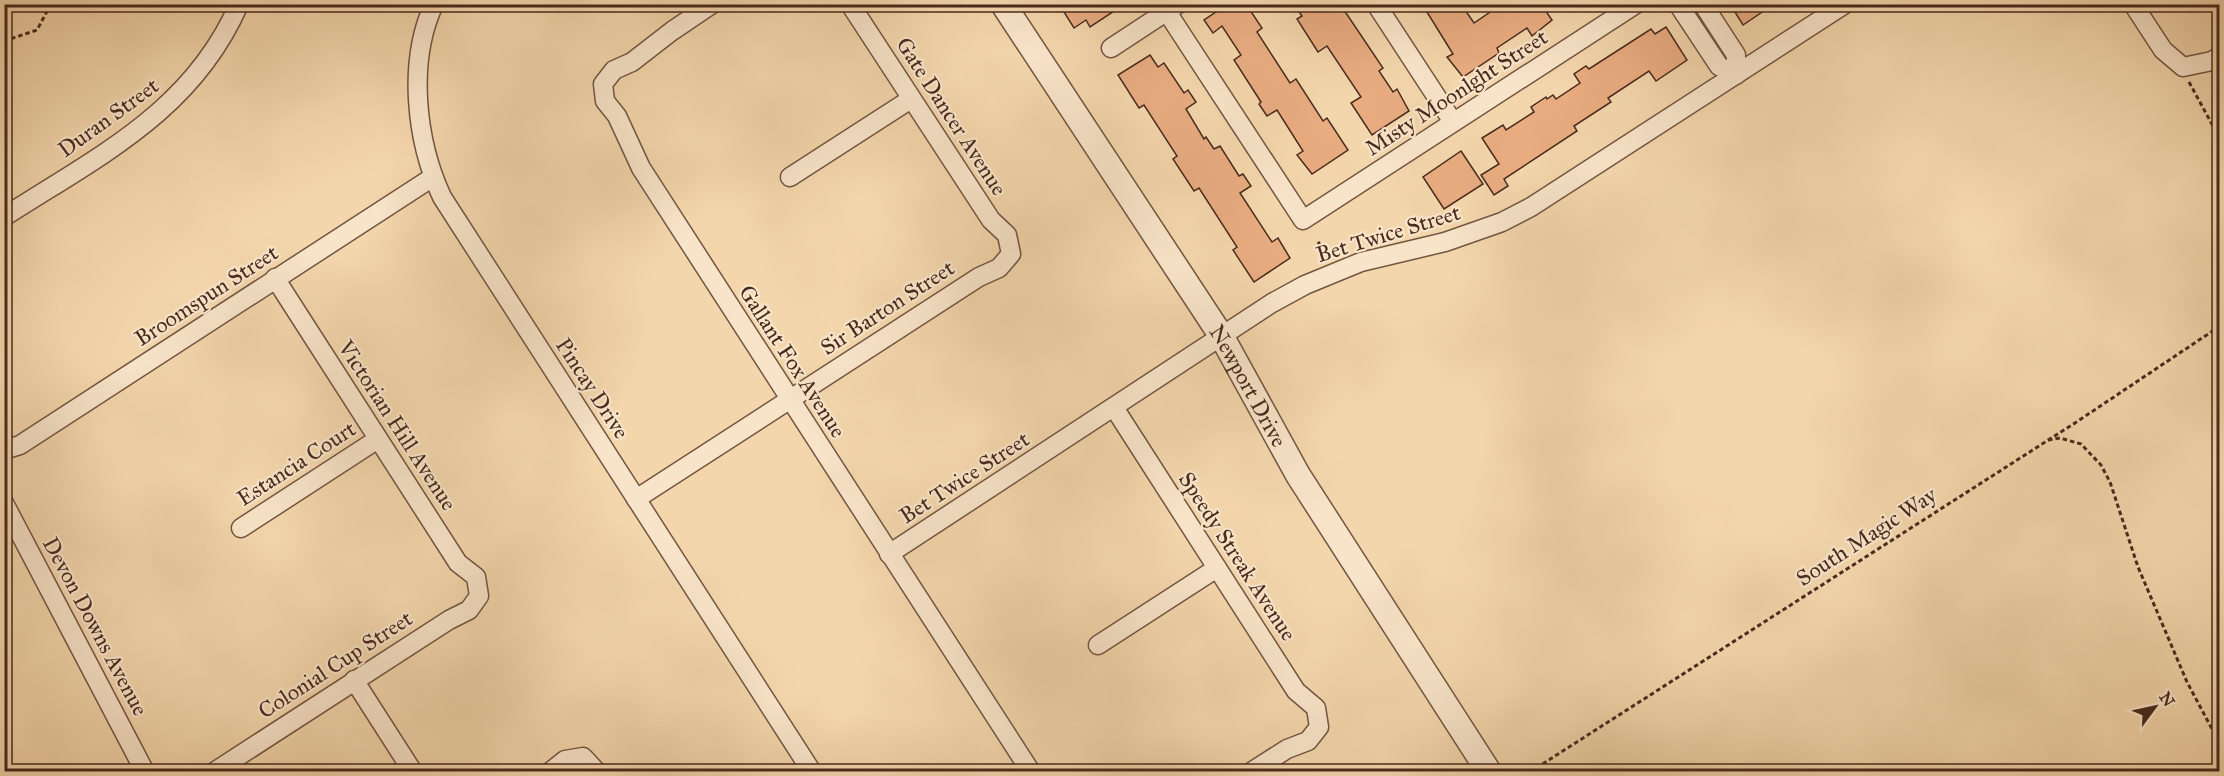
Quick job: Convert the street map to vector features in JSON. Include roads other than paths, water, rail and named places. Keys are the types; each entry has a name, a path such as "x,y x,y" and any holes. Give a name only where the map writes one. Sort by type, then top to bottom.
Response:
{"street":[{"name":"Duran Street","path":"4,217 143,127 165,109 203,68 229,27 239,4"},
{"name":"Gallant Fox Avenue","path":"712,4 632,62 614,70 603,84 605,102 617,116 641,168 1031,771"},
{"name":"Gate Dancer Avenue","path":"850,4 992,220 1007,236 1011,254"},
{"name":"Newport Drive","path":"1003,4 1222,337 1298,475 1489,771"},
{"path":"1377,4 1453,122"},
{"name":"Misty Moonlght Street","path":"1173,8 1303,220 1636,4"},
{"path":"1678,4 1719,66 1736,75 1736,55 1703,4"},
{"name":"Bet Twice Street","path":"889,554 1272,303 1334,272 1361,262 1472,233 1531,207 1845,4"},
{"path":"2133,4 2163,50 2183,67 2212,61 2220,56"},
{"name":"Pincay Drive","path":"428,6 420,68 418,111 423,146 433,177 461,229 812,771"},
{"path":"1111,48 1173,8"},
{"path":"790,177 911,99"},
{"name":"Broomspun Street","path":"4,450 20,445 433,177"},
{"name":"Sir Barton Street","path":"636,499 979,277 999,268 1011,254"},
{"name":"Victorian Hill Avenue","path":"275,278 458,563 476,577 479,596"},
{"name":"Speedy Streak Avenue","path":"1115,408 1296,690 1316,708 1319,728 1308,741 1287,749 1251,771"},
{"name":"Estancia Court","path":"241,528 378,439"},
{"name":"Devon Downs Avenue","path":"4,503 145,771"},
{"path":"1098,645 1217,568"},
{"name":"Colonial Cup Street","path":"213,771 449,620 469,610 479,596"},
{"path":"354,680 413,771"},
{"path":"550,771 566,760 583,757 597,771"}]}
